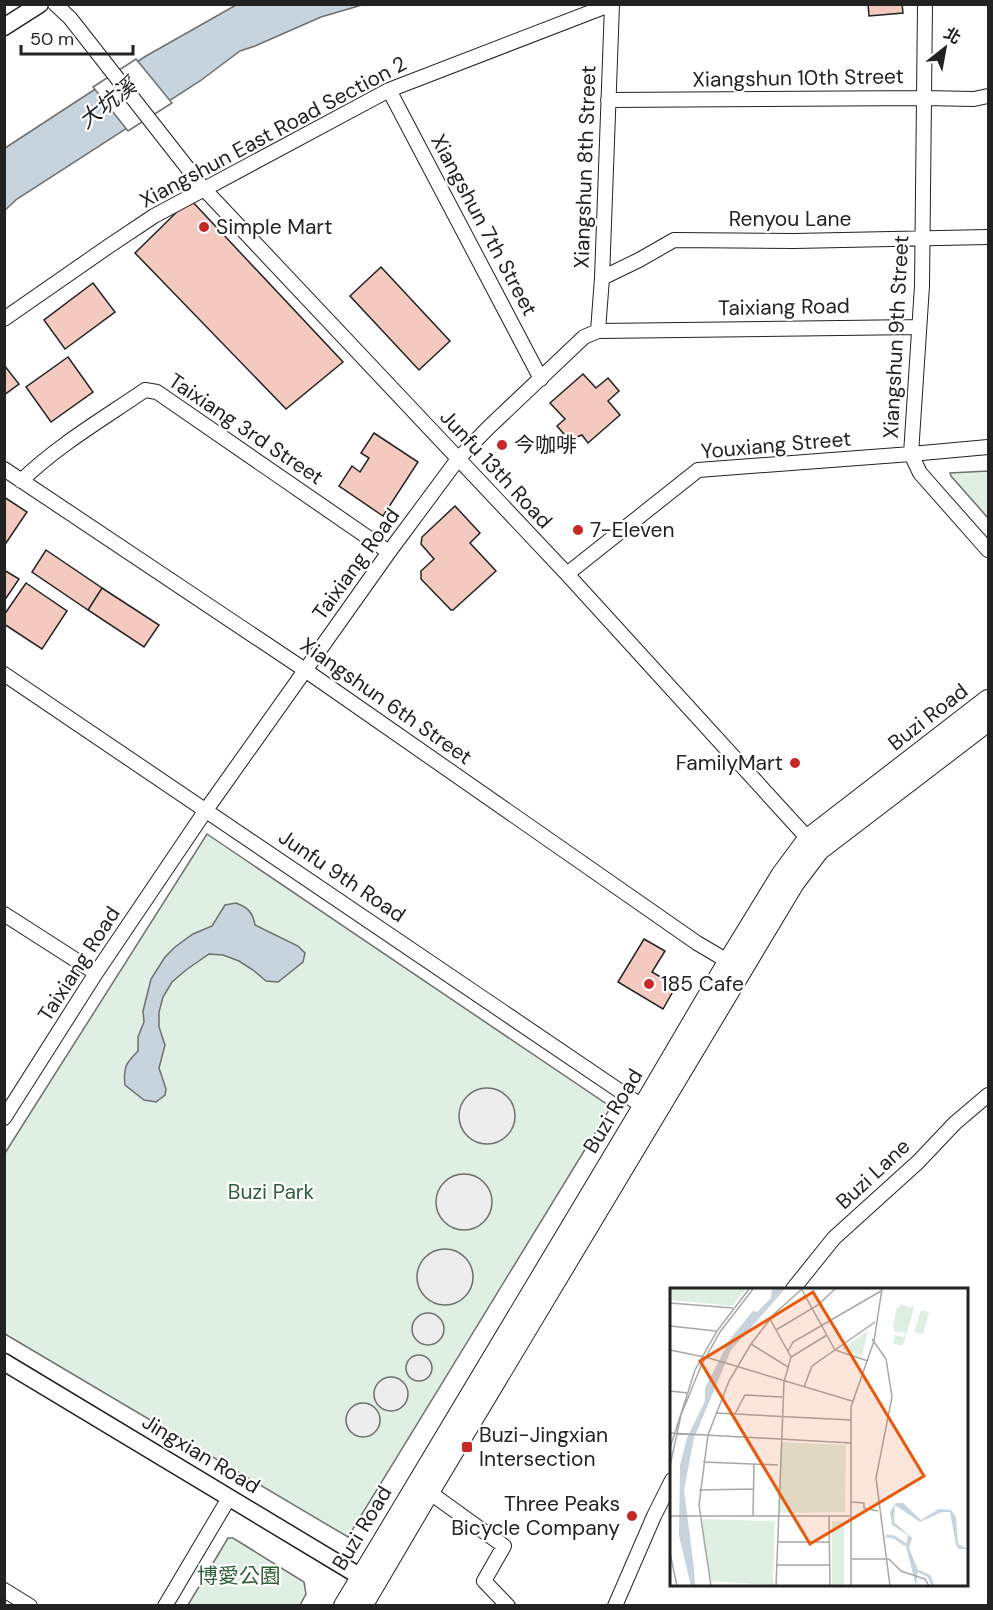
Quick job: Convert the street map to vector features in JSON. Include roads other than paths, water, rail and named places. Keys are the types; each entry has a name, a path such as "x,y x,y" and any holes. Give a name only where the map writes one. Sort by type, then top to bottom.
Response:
{"main road":[{"name":"Buzi Road","path":"362,1605 368,1581 735,966 794,883 814,844 988,700"},
{"name":"Buzi Road","path":"814,844 988,720"},
{"name":"Buzi Road","path":"344,1605 368,1581 429,1492 649,1111"}],"street":[{"path":"4,27 40,4"},
{"name":"Junfu 13th Road","path":"55,4 68,15 204,189 567,574 814,844"},
{"name":"Xiangshun 9th Street","path":"925,4 922,286 911,454 920,473 988,550"},
{"name":"Xiangshun East Road Section 2","path":"4,319 154,216 389,90 612,5"},
{"name":"Xiangshun 8th Street","path":"598,331 612,5"},
{"name":"Xiangshun 7th Street","path":"389,90 541,379"},
{"name":"Xiangshun 10th Street","path":"608,100 974,99 988,96"},
{"name":"Renyou Lane","path":"602,278 674,240 795,241 988,237"},
{"name":"Taixiang Road","path":"4,1118 96,973 206,810 389,552 458,459 584,337 598,331 918,327"},
{"name":"Taixiang 3rd Street","path":"21,481 37,465 60,448 145,390 157,392 389,552"},
{"name":"Youxiang Street","path":"567,574 698,470 988,447"},
{"name":"Xiangshun 6th Street","path":"4,469 305,670 697,943 735,966"},
{"name":"Junfu 9th Road","path":"4,674 649,1111"},
{"path":"4,914 96,973"},
{"name":"Buzi Lane","path":"794,1288 834,1239 918,1162 955,1123 988,1095"},
{"name":"Jingxian Road","path":"4,1362 368,1581"},
{"path":"615,1605 670,1484"},
{"path":"429,1492 504,1546 484,1581 508,1605"},
{"path":"165,1605 229,1498"},
{"path":"4,1590 30,1605"}],"water":[{"name":"大坑溪","path":"236,5 362,5 321,17 240,51 200,81 17,199 5,210 5,148 146,56"},
{"path":"236,903 249,911 255,925 298,946 305,953 303,962 278,982 266,981 239,961 223,955 209,954 172,982 163,997 159,1012 159,1027 165,1045 159,1068 166,1089 165,1095 156,1102 144,1100 125,1085 124,1074 128,1062 138,1051 138,1037 144,1022 143,1011 151,979 165,957 175,947 193,934 212,926 225,905"}],"place":[{"name":"Simple Mart","path":"204,227"},
{"name":"今咖啡","path":"502,445"},
{"name":"7-Eleven","path":"578,530"},
{"name":"FamilyMart","path":"795,763"},
{"name":"185 Cafe","path":"649,984"},
{"name":"Buzi-Jingxian Intersection","path":"467,1447"},
{"name":"Three Peaks Bicycle Company","path":"632,1516"}],"park label":[{"name":"Buzi Park","path":"271,1192"},
{"name":"博愛公園","path":"239,1576"}]}
